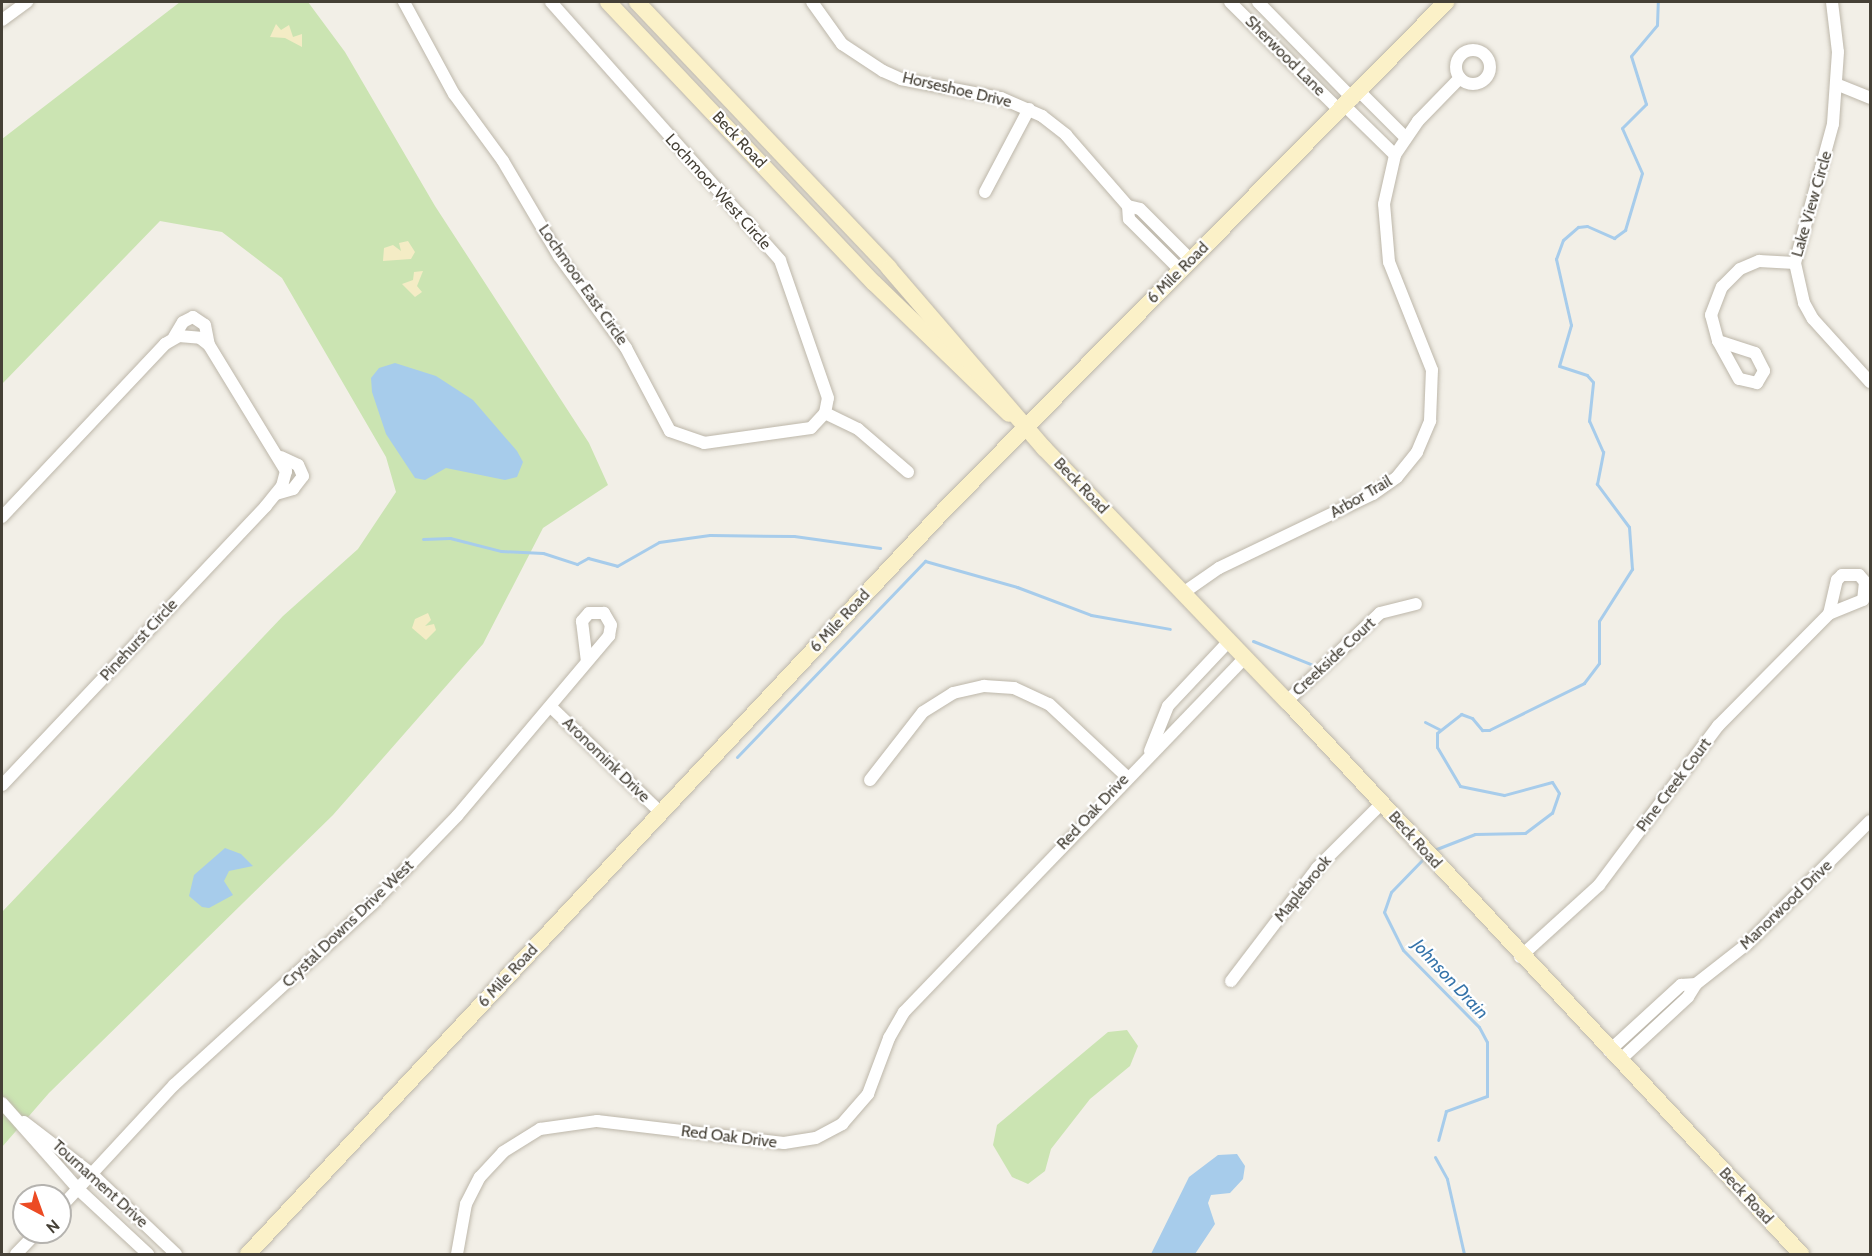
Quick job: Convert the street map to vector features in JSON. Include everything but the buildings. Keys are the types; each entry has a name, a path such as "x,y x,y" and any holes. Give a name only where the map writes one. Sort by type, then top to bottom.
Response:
{"main road":[{"name":"Beck Road","path":"608,2 874,283 984,395 1026,427"},
{"name":"Beck Road","path":"638,2 889,268 994,384 1026,427 1228,642 1287,701 1520,957 1801,1254"},
{"name":"6 Mile Road","path":"248,1254 1026,427 1446,2"}],"street":[{"path":"2,20 27,2"},
{"name":"Lochmoor East Circle","path":"404,2 454,94 503,161 559,256 626,348 670,431 704,443 792,433 811,428 825,413"},
{"name":"Lochmoor West Circle","path":"551,2 780,260 828,398 825,413"},
{"name":"Horseshoe Drive","path":"812,2 842,44 883,70 901,79 1001,98 1029,109 1066,135 1128,206 1130,219 1186,265"},
{"name":"Sherwood Lane","path":"1230,2 1250,23 1349,102"},
{"name":"Lake View Circle","path":"1832,2 1836,84 1828,154 1795,263 1804,303 1813,319 1870,382"},
{"path":"1250,23 1264,4"},
{"name":"Sherwood Lane","path":"1264,4 1349,102"},
{"name":"Arbor Trail","path":"1183,593 1220,568 1387,485 1408,464 1426,435 1433,403 1432,370 1386,248 1384,204 1395,155 1406,138 1460,78"},
{"path":"1836,84 1870,98"},
{"path":"1349,102 1406,138"},
{"path":"1349,102 1395,155"},
{"path":"985,192 1029,109"},
{"path":"1718,341 1711,315 1730,277 1759,261 1795,263"},
{"name":"Pinehurst Circle","path":"2,517 174,338 183,322 193,317 205,325 209,345 281,457 285,476 276,494 2,785"},
{"path":"174,338 193,336 209,345"},
{"path":"825,413 858,429 908,472"},
{"name":"Pinehurst Circle","path":"276,494 293,489 303,476 301,467 281,457"},
{"name":"Creekside Court","path":"1287,701 1380,613 1416,604"},
{"name":"Pine Creek Court","path":"1520,957 1599,885 1718,726 1829,615"},
{"name":"Red Oak Drive","path":"1149,753 1168,706 1228,642"},
{"name":"Red Oak Drive","path":"457,1254 466,1204 480,1177 508,1148 540,1129 597,1121 784,1143 816,1138 842,1124 868,1094 889,1038 904,1012 1149,753 1245,658"},
{"name":"Crystal Downs Drive West","path":"72,1195 174,1085 409,867 551,707 587,660"},
{"path":"870,780 923,712 953,693 984,686 1014,688 1049,704 1127,777"},
{"name":"Aronomink Drive","path":"551,707 661,813"},
{"name":"Maplebrook","path":"1231,981 1317,868 1382,803"},
{"name":"Manorwood Drive","path":"1614,1056 1681,985 1696,984 1747,944 1870,821"},
{"name":"Tournament Drive","path":"2,1103 78,1189 148,1254"},
{"name":"Tournament Drive","path":"18,1119 92,1174 176,1254"}],"green space":[{"path":"180,2 308,2 345,52 435,206 589,443 608,485 543,528 483,644 333,815 49,1093 2,1147 2,912 283,616 358,549 396,492 386,457 282,278 222,232 160,221 2,384 2,139"},
{"path":"1127,1030 1138,1046 1130,1066 1090,1099 1051,1149 1045,1171 1028,1184 1012,1177 993,1145 997,1125 1108,1032"}],"sand":[{"path":"276,24 281,30 289,25 293,37 302,34 302,47 285,38 270,37"},
{"path":"408,241 415,252 411,259 383,261 384,248 393,245 401,251 399,243"},
{"path":"423,271 417,286 422,292 415,297 402,284 413,280 414,272"},
{"path":"428,613 431,620 425,626 434,624 436,630 426,640 412,628 415,619"}],"water":[{"path":"395,363 436,376 473,400 517,451 523,462 517,477 505,480 446,468 425,480 415,478 386,434 372,392 371,378 379,368"},
{"path":"225,848 241,854 253,866 229,871 224,881 233,895 209,908 202,907 189,896 194,875"},
{"path":"1237,1154 1245,1166 1243,1179 1230,1193 1211,1195 1208,1203 1215,1224 1195,1254 1151,1254 1189,1177 1218,1155"}],"waterway":[{"name":"Johnson Drain","path":"1434,850 1475,834 1525,833 1552,813 1559,793 1552,782 1504,795 1460,786 1437,747 1437,733 1461,714 1472,718 1482,730 1489,730 1584,683 1599,663 1599,621 1632,569 1629,527 1597,484 1603,452 1589,421 1593,382 1587,375 1559,366 1571,325 1556,259 1563,240 1578,227 1587,226 1614,238 1625,230 1642,173 1622,128 1646,104 1631,56 1657,25 1658,2"},
{"path":"423,539 450,538 501,551 543,553 577,564 588,558 617,566 659,542 710,535 794,536 880,548"},
{"path":"737,757 925,561 1017,587 1091,615 1170,629"},
{"path":"1253,641 1313,665"},
{"path":"1425,722 1439,729"},
{"name":"Johnson Drain","path":"1424,858 1391,892 1384,912 1403,950 1479,1027 1487,1042 1487,1096 1446,1111 1438,1140"},
{"name":"Johnson Drain","path":"1435,1157 1447,1179 1464,1254"}]}
